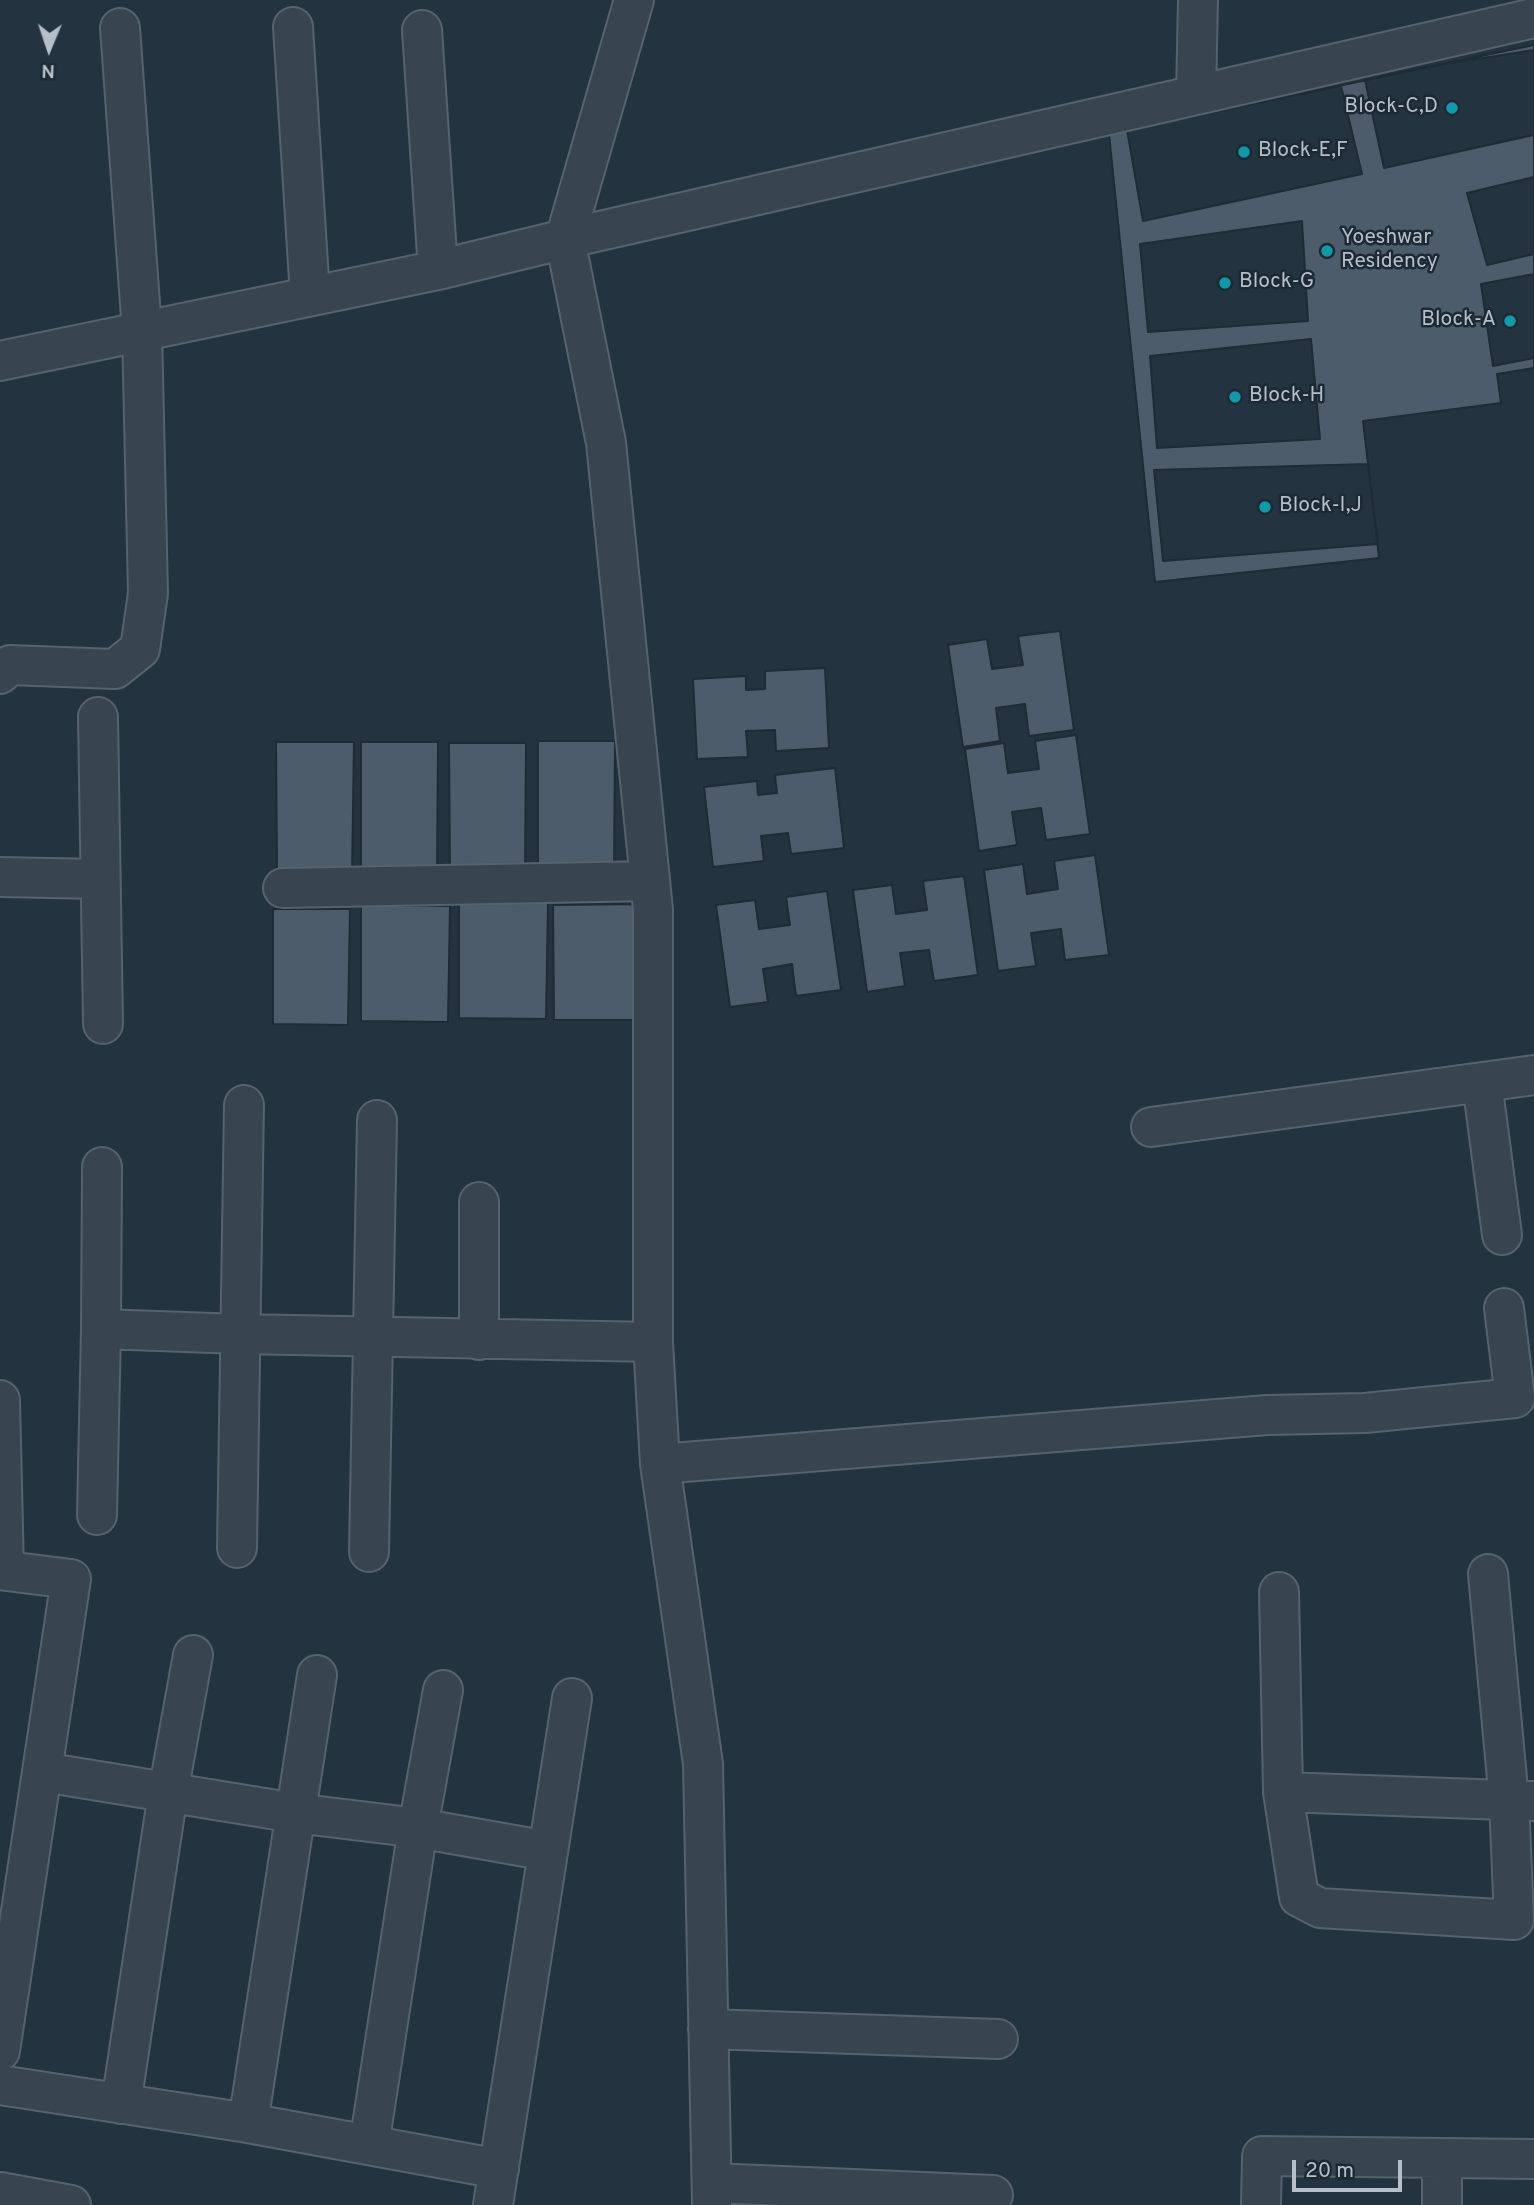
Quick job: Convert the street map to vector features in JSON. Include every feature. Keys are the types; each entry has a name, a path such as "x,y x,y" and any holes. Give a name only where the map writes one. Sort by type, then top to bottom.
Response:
{"street":[{"path":"634,0 565,239 606,443 653,910 653,1342 660,1464 702,1764 712,2194 993,2195"},
{"path":"1196,95 1198,0"},
{"path":"0,361 438,270 1534,18"},
{"path":"293,27 310,296"},
{"path":"0,674 9,665 115,669 140,649 148,593 142,331 120,28"},
{"path":"422,30 438,270"},
{"path":"98,717 103,1024"},
{"path":"0,877 100,879"},
{"path":"283,888 650,881"},
{"path":"1152,1128 1534,1075"},
{"path":"1482,1082 1502,1235"},
{"path":"237,1548 244,1105"},
{"path":"369,1552 377,1121"},
{"path":"97,1515 102,1167"},
{"path":"469,1339 479,1202"},
{"path":"660,1464 1267,1415 1365,1413 1515,1398 1504,1308"},
{"path":"101,1329 653,1342"},
{"path":"0,1400 2,1570 71,1579 0,2051"},
{"path":"1279,1592 1283,1792 1299,1897 1320,1909 1514,1920 1521,1800 1488,1574"},
{"path":"121,2104 168,1793 193,1655"},
{"path":"248,2123 317,1675"},
{"path":"369,2145 418,1828 443,1689"},
{"path":"0,2085 248,2123 369,2145 496,2187 572,1698"},
{"path":"43,1772 295,1812 418,1828 548,1851"},
{"path":"1283,1792 1521,1800"},
{"path":"708,2029 998,2039"},
{"path":"1261,2205 1262,2156 1534,2159"},
{"path":"1441,2158 1442,2205"},
{"path":"0,2192 71,2205"}],"building":[{"name":"Yoeshwar Residency","path":"1534,45 1534,368 1497,374 1501,403 1363,421 1379,558 1155,582 1109,134"},
{"name":"Block-C,D","path":"1534,50 1534,135 1384,168 1365,80 1426,67"},
{"name":"Block-E,F","path":"1341,86 1362,174 1143,221 1127,130"},
{"path":"1534,177 1534,254 1487,265 1467,193"},
{"name":"Block-G","path":"1302,221 1308,321 1148,332 1140,244"},
{"name":"Block-A","path":"1534,274 1534,358 1493,366 1481,284"},
{"name":"Block-H","path":"1311,339 1320,439 1157,448 1150,356"},
{"name":"Block-I,J","path":"1368,464 1378,544 1163,561 1154,470"},
{"path":"1060,631 1074,730 1029,736 1025,704 996,708 1000,741 963,747 948,645 987,639 992,669 1023,665 1018,636"},
{"path":"825,668 829,748 776,751 775,730 746,731 748,757 697,759 693,679 746,676 746,690 765,689 765,671"},
{"path":"1076,735 1090,834 1046,840 1041,808 1012,812 1017,845 979,851 965,749 1004,743 1008,773 1039,769 1035,741"},
{"path":"538,741 615,741 614,875 538,875"},
{"path":"276,742 354,742 352,877 277,876"},
{"path":"361,742 438,742 437,877 361,876"},
{"path":"449,743 526,743 525,878 450,878"},
{"path":"835,768 844,848 791,854 788,833 761,836 764,861 713,867 704,787 757,781 758,795 777,793 775,775"},
{"path":"1095,855 1109,955 1065,960 1061,929 1031,933 1036,966 998,971 984,870 1023,864 1027,894 1058,889 1054,861"},
{"path":"964,876 978,975 934,981 929,950 900,953 905,986 867,992 853,890 892,885 896,914 927,910 923,881"},
{"path":"827,891 841,990 796,996 792,964 763,969 768,1002 730,1007 716,905 755,900 759,929 790,925 786,897"},
{"path":"459,903 548,903 546,1019 459,1018"},
{"path":"642,904 641,1020 554,1020 553,905"},
{"path":"361,905 450,906 448,1022 361,1021"},
{"path":"273,909 350,909 348,1025 273,1024"}],"place":[{"name":"Block-C,D","path":"1452,108"},
{"name":"Block-E,F","path":"1244,152"},
{"name":"Yoeshwar Residency","path":"1327,251"},
{"name":"Block-G","path":"1225,283"},
{"name":"Block-A","path":"1510,321"},
{"name":"Block-H","path":"1235,397"},
{"name":"Block-I,J","path":"1265,507"}]}
